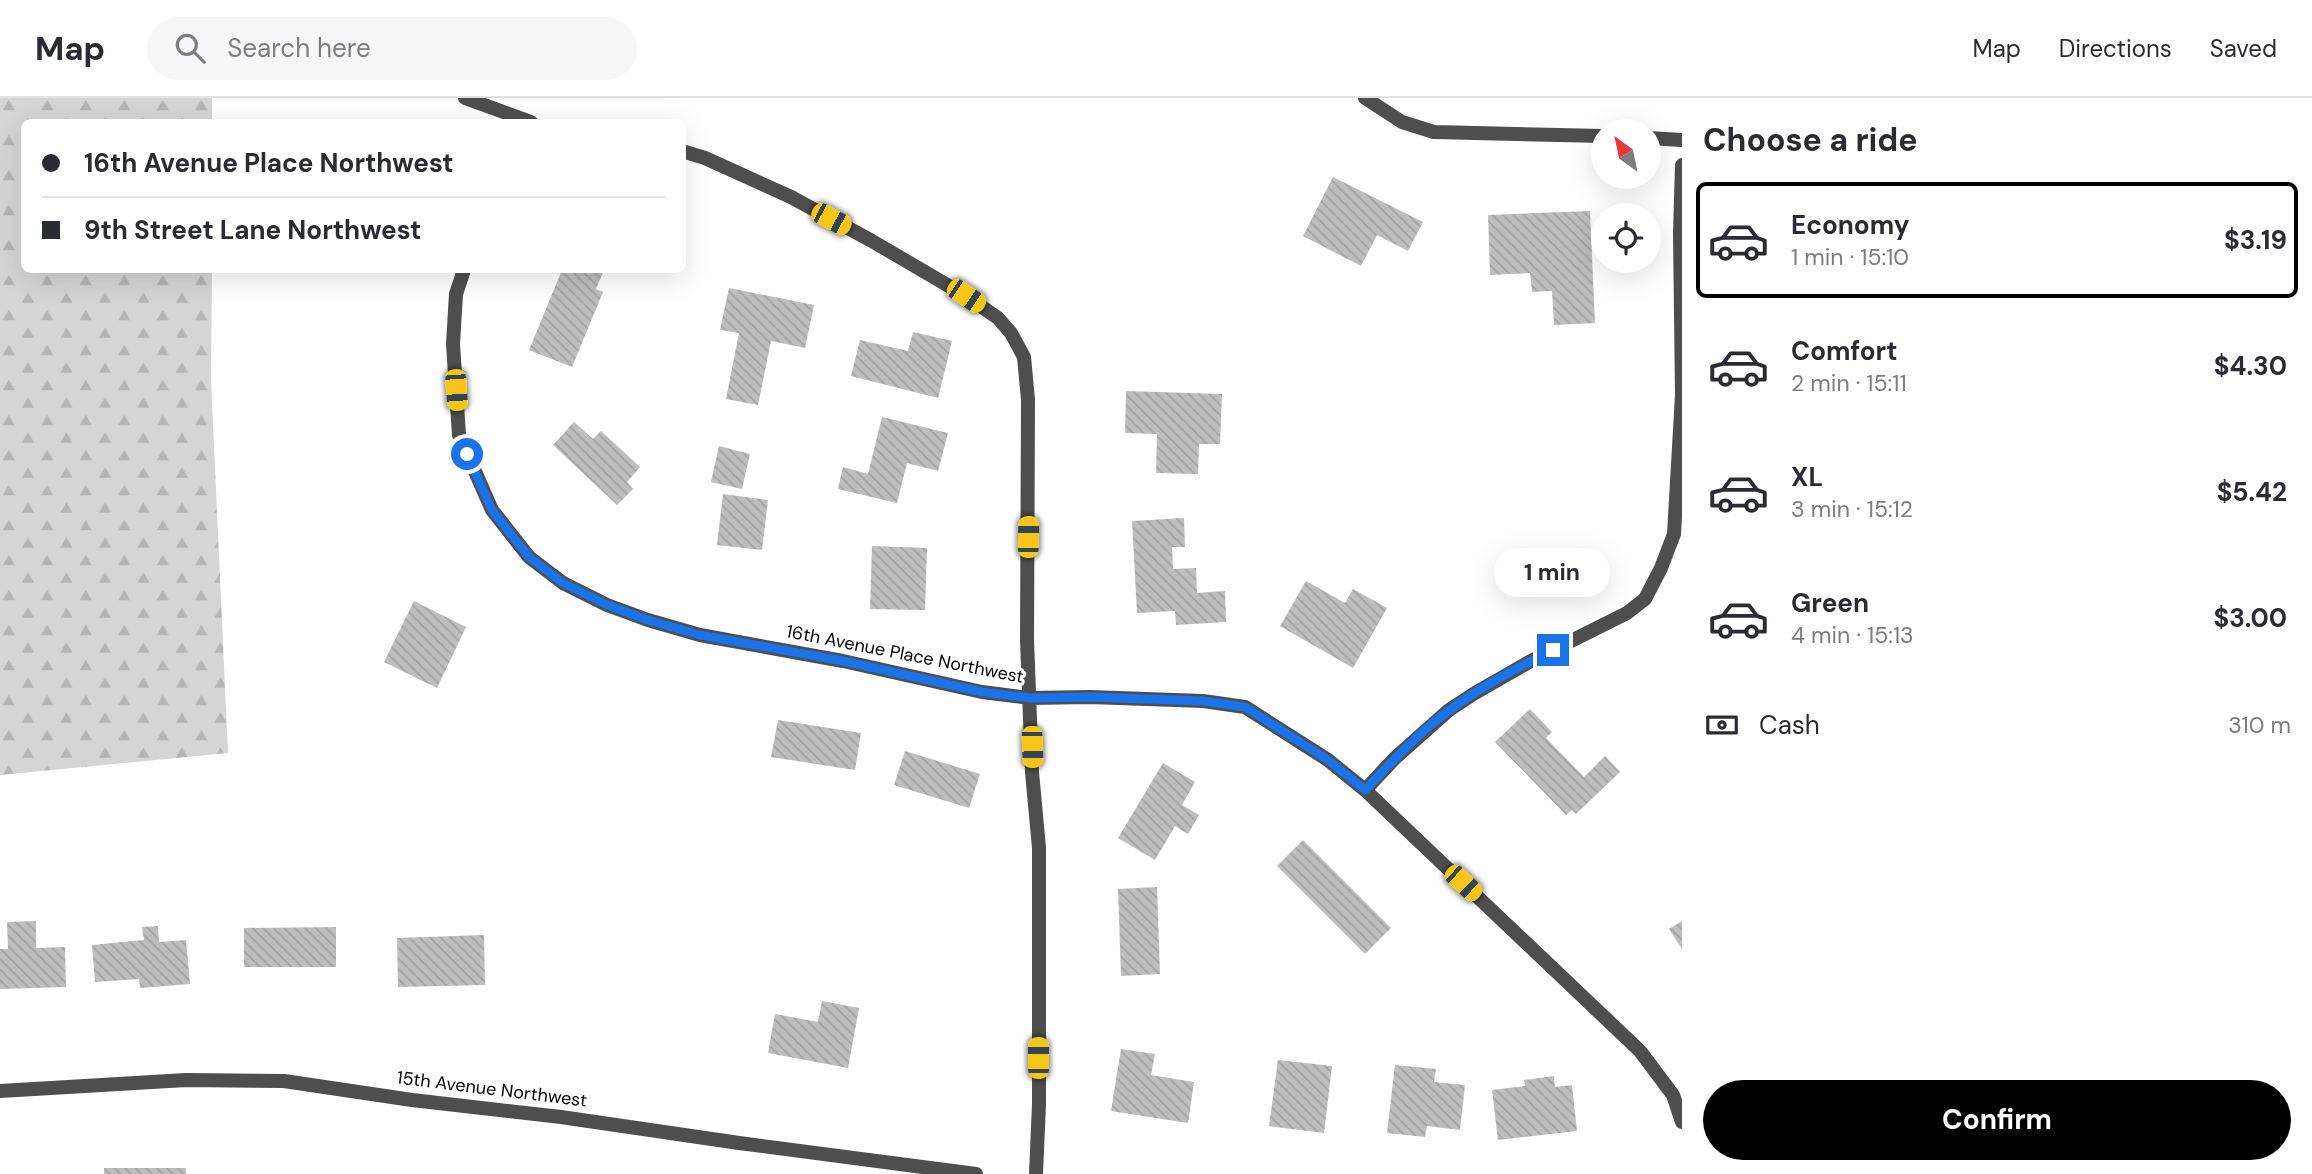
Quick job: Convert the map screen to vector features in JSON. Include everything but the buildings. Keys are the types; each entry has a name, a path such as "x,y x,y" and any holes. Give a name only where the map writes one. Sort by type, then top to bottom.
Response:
{"street":[{"path":"465,98 523,119"},
{"path":"1365,98 1402,122 1434,132 1591,136"},
{"path":"1661,139 1682,140"},
{"path":"686,152 705,158 791,197 966,296 998,318 1011,333 1024,356 1028,400 1027,640 1032,772 1039,848 1039,1104 1036,1174"},
{"path":"1365,790 1395,758 1449,710 1475,692 1627,613 1645,599 1674,534 1682,395 1682,165"},
{"name":"16th Avenue Place Northwest","path":"463,273 456,295 453,344 459,435 492,510 529,557 563,583 607,605 700,635 843,661 982,692 1030,698 1203,701 1245,707 1328,760 1365,790 1640,1051 1673,1095 1682,1122"},
{"name":"15th Avenue Northwest","path":"0,1091 186,1080 284,1081 976,1174"}],"green space":[{"path":"0,98 212,98 212,119 21,119 21,273 212,273 211,380 228,753 0,775"}],"route":[{"path":"467,454 492,510 529,557 563,583 607,605 700,635 843,661 982,692 1030,698 1203,701 1245,707 1328,760 1365,790 1395,758 1449,710 1475,692 1553,650"}]}
